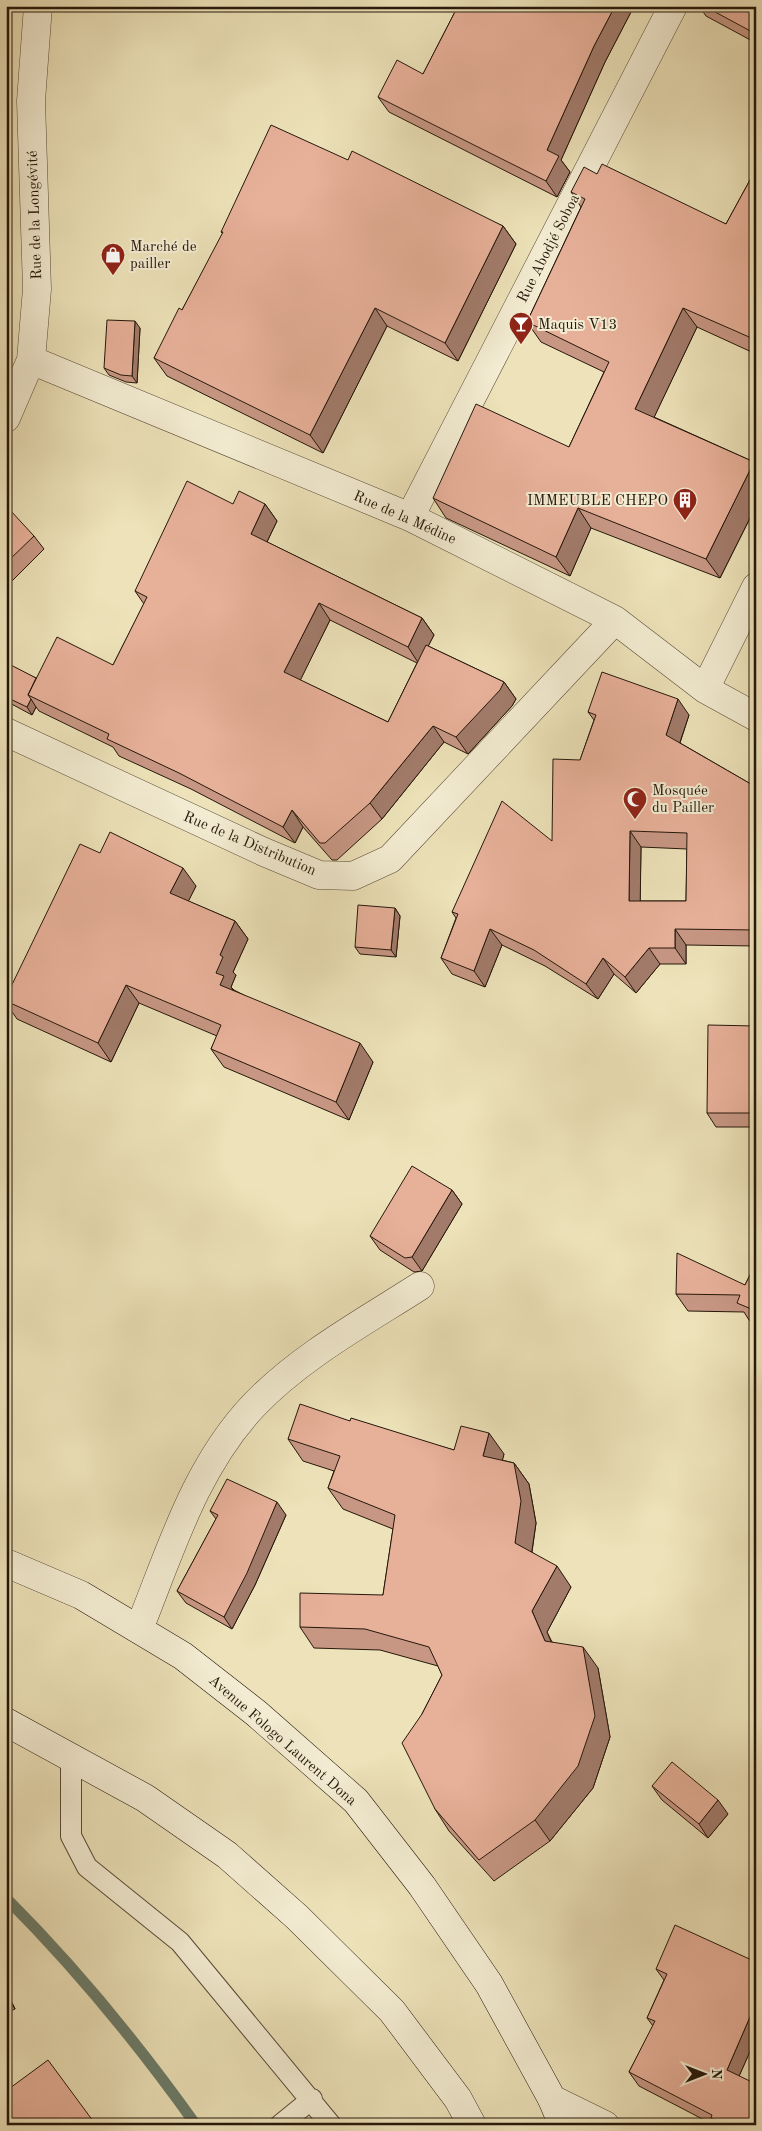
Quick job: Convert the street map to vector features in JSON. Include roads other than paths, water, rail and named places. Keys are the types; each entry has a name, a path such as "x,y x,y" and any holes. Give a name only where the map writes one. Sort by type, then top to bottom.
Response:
{"street":[{"name":"Rue de la Longévité","path":"6,418 31,360 37,289 31,101 38,6"},
{"name":"Rue Abodjé Soboa","path":"410,517 673,6"},
{"name":"Rue de la Médine","path":"31,360 410,517 616,620 705,688 756,717"},
{"path":"705,688 756,587"},
{"name":"Rue de la Distribution","path":"6,732 264,852 319,875 354,876 390,859 616,620"},
{"path":"139,1630 190,1501 220,1448 254,1405 309,1358 420,1286"},
{"name":"Avenue Fologo Laurent Dona","path":"6,1563 81,1595 183,1656 256,1713 356,1801 422,1886 488,1984 552,2099 563,2125"},
{"path":"6,1722 145,1798 226,1855 297,1917 392,2011 458,2099 472,2125"},
{"path":"552,2099 605,2125"}],"lane":[{"path":"71,1758 71,1836 87,1867 180,1942 312,2099 331,2125"},
{"path":"280,2125 312,2099"}],"waterway":[{"path":"6,1898 82,1979 152,2066 196,2125"}],"place":[{"name":"Marché de pailler","path":"113,276"},
{"name":"Maquis V13","path":"521,345"},
{"name":"IMMEUBLE CHEPO","path":"685,521"},
{"name":"Mosquée du Pailler","path":"635,820"}]}
